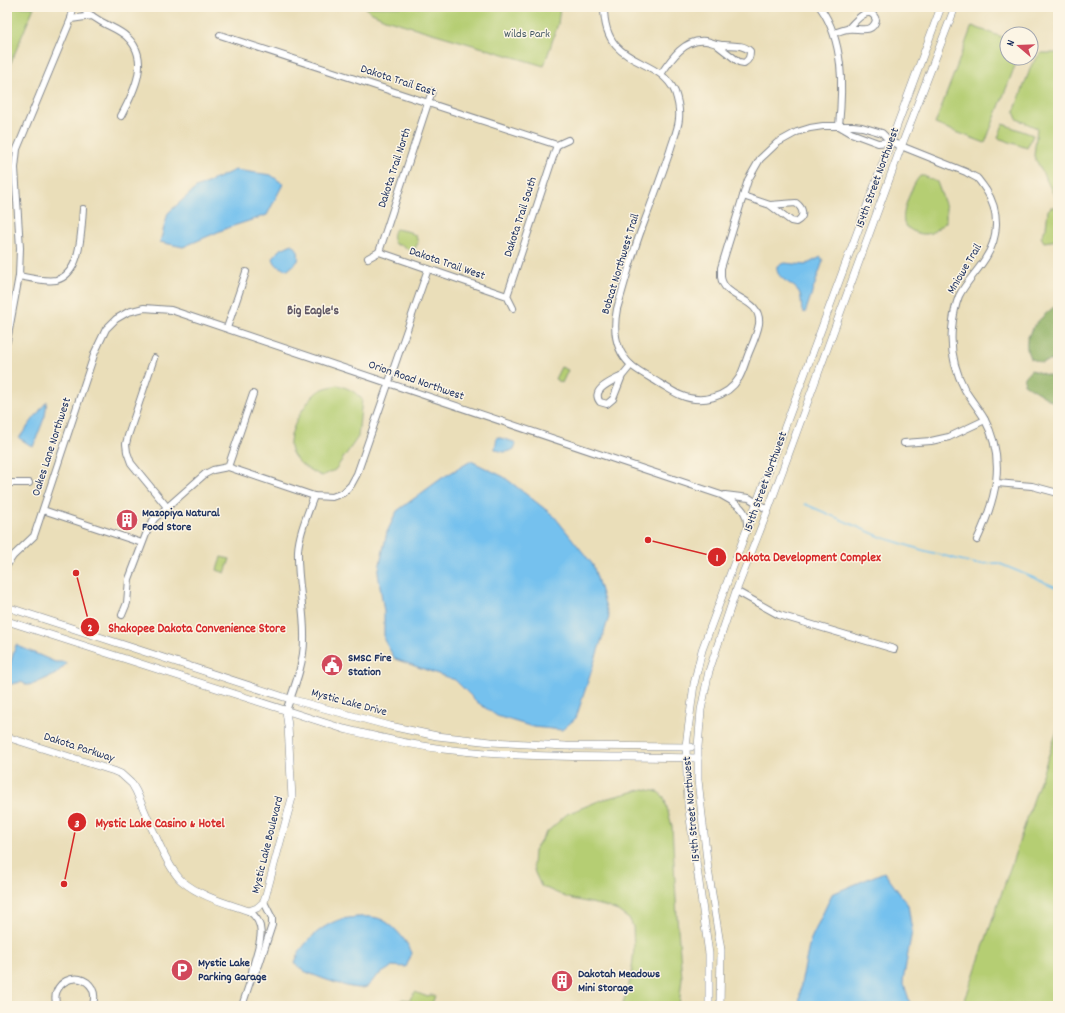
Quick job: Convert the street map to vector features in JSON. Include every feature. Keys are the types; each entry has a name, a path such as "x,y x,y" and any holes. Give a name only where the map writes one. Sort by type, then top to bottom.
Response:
{"street":[{"path":"7,341 19,276 20,248 14,168 17,149 71,19 73,7"},
{"path":"80,7 92,16 126,36 134,44 139,55 139,66 136,81 130,98 120,116"},
{"name":"Bobcat Northwest Trail","path":"604,7 606,27 617,47 627,56 661,74 674,91 679,109 679,120 676,134 658,188 642,229 616,309 614,332 622,353 631,365 680,395 702,400 724,393 733,386 739,378 758,330 759,322 757,313 752,305 730,292 724,285 721,278 721,268 748,180 760,159 778,143 797,132 810,128 839,126 862,127 882,133 891,142 901,147"},
{"path":"820,7 834,33 840,61 841,112 839,126"},
{"name":"154th Street Northwest","path":"709,1006 709,954 688,804 686,746 694,684 702,650 941,7"},
{"name":"154th Street Northwest","path":"720,1006 721,950 698,780 698,747 701,710 709,671 736,591 768,510 901,147 955,7"},
{"path":"71,19 92,16"},
{"path":"834,33 848,29"},
{"name":"Dakota Trail East","path":"220,35 557,145"},
{"path":"661,74 685,46 696,42 705,41 717,45 742,46 750,51 748,61 744,63 739,62 717,45"},
{"name":"Dakota Trail North","path":"379,252 432,91"},
{"name":"Bobcat Northwest Trail","path":"839,126 851,134 878,143 891,142"},
{"path":"557,145 568,140"},
{"name":"Dakota Trail South","path":"507,296 557,145"},
{"name":"Mniowe Trail","path":"901,147 966,172 977,179 991,198 995,211 996,226 991,248 959,296 954,312 951,342 959,377 985,420 996,452 996,483 994,498 986,520 976,540"},
{"path":"743,196 770,206 791,221 796,222 803,214 802,210 796,203 770,206"},
{"path":"19,276 40,280 56,280 68,273 78,255 83,209"},
{"path":"368,258 379,252"},
{"name":"Dakota Trail West","path":"379,252 507,296"},
{"path":"122,615 127,603 129,579 148,529 154,519 205,474 213,470 228,468 314,496 332,497 343,493 351,485 358,474 428,269"},
{"path":"227,328 246,272"},
{"path":"507,296 513,308"},
{"name":"Orion Road Northwest","path":"106,329 116,319 128,312 144,308 171,310 721,495 738,504 744,511 747,518 746,533"},
{"name":"Oakes Lane Northwest","path":"7,565 13,556 34,536 95,352 106,329"},
{"path":"154,358 128,436 126,448 131,463 167,507"},
{"path":"622,376 596,393 596,398 600,402 607,404 613,400 622,376 631,365"},
{"path":"228,468 253,394"},
{"path":"904,443 931,442 949,437 985,420"},
{"path":"7,483 30,483"},
{"path":"996,483 1032,486 1058,493"},
{"name":"Orion Road Northwest","path":"721,495 749,498 768,510"},
{"path":"286,711 296,681 303,652 304,641 298,552 300,538 314,496"},
{"path":"43,510 142,543"},
{"path":"736,591 779,615 894,649"},
{"name":"Mystic Lake Drive","path":"7,607 290,699 396,727 437,736 491,742 566,746 698,747"},
{"name":"Mystic Lake Drive","path":"7,621 344,729 396,741 442,749 537,756 698,758"},
{"name":"Mystic Lake Boulevard","path":"242,1006 251,979 259,964 272,925 272,918 264,902 292,798 286,711"},
{"name":"Dakota Parkway","path":"7,737 58,752 121,774 132,784 136,791 162,850 172,869 180,880 199,892 249,911"},
{"path":"249,911 264,902"},
{"name":"Mystic Lake Boulevard","path":"249,911 259,922 261,930 260,939 252,966 251,979"},
{"path":"57,1006 55,998 56,992 59,986 68,979 80,979 86,981 93,991 98,1006"},
{"path":"92,1006 94,997 93,991"}],"green space":[{"path":"7,7 34,7 7,72"},
{"name":"Wilds Park","path":"365,7 560,7 558,24 544,66 385,19 372,13"},
{"path":"972,26 999,36 999,66 1015,66 985,143 935,124"},
{"path":"1041,53 1058,53 1058,196 1054,195 1034,156 1037,128 1017,119 1014,112 1031,66 1039,66 1039,55"},
{"path":"1003,124 1033,135 1027,148 998,138"},
{"path":"920,176 924,176 937,182 946,207 946,222 931,233 926,234 915,232 906,226 904,222 904,212 908,198"},
{"path":"1051,207 1058,207 1058,240 1044,242 1041,237 1046,228 1048,210"},
{"path":"396,229 410,232 416,236 418,243 414,250 411,251 402,245 395,244 392,236"},
{"path":"1058,304 1058,359 1041,363 1030,358 1027,349 1029,335 1036,323"},
{"path":"561,367 568,370 562,383 555,379"},
{"path":"1031,370 1047,375 1058,376 1058,405 1024,384 1025,377"},
{"path":"338,385 351,390 362,399 358,437 335,470 322,476 308,469 297,460 291,451 291,437 301,412 315,394 320,390"},
{"path":"221,557 230,559 225,573 217,570"},
{"path":"1058,728 1058,1006 963,1006"},
{"path":"644,789 658,792 664,797 672,826 682,978 679,1006 622,1006 631,978 634,949 633,927 630,920 618,911 604,906 568,898 541,886 533,866 534,851 546,833 567,814 601,800"},
{"path":"415,992 425,996 435,996 431,1006 397,1006 399,1001 403,999 409,1000"}],"water":[{"path":"235,170 271,175 283,184 267,215 227,228 183,247 160,242 168,213 196,188"},
{"path":"292,244 298,252 298,261 288,270 278,266 273,258 279,250"},
{"path":"821,257 823,261 805,313 802,311 799,292 779,275 777,266 784,263 805,265"},
{"path":"47,401 45,416 33,447 19,438"},
{"path":"497,437 514,442 516,444 514,449 505,452 495,449"},
{"path":"471,461 504,477 554,516 593,565 609,617 576,718 562,730 533,727 497,716 477,702 455,680 395,659 384,640 384,612 378,573 387,532 397,511 442,478"},
{"path":"16,645 55,662 65,662 66,664 56,674 34,684 27,685 21,682 7,685 7,674"},
{"path":"884,872 908,905 912,931 903,981 911,1006 799,1006 801,984 810,941 832,894"},
{"path":"357,917 377,918 388,923 398,932 412,953 406,967 392,966 377,976 368,986 364,988 355,988 302,970 295,963 301,949 318,931 339,920"}],"waterway":[{"path":"805,504 881,537 922,550 976,564 998,563 1058,588"}],"place":[{"name":"Mazopiya Natural Food Store","path":"127,520"},
{"name":"Dakota Development Complex","path":"648,540"},
{"name":"Shakopee Dakota Convenience Store","path":"76,573"},
{"name":"SMSC Fire Station","path":"332,665"},
{"name":"Mystic Lake Casino & Hotel","path":"64,884"},
{"name":"Mystic Lake Parking Garage","path":"182,970"},
{"name":"Dakotah Meadows Mini Storage","path":"562,981"}],"district":[{"name":"Big Eagle's","path":"313,311"}]}
